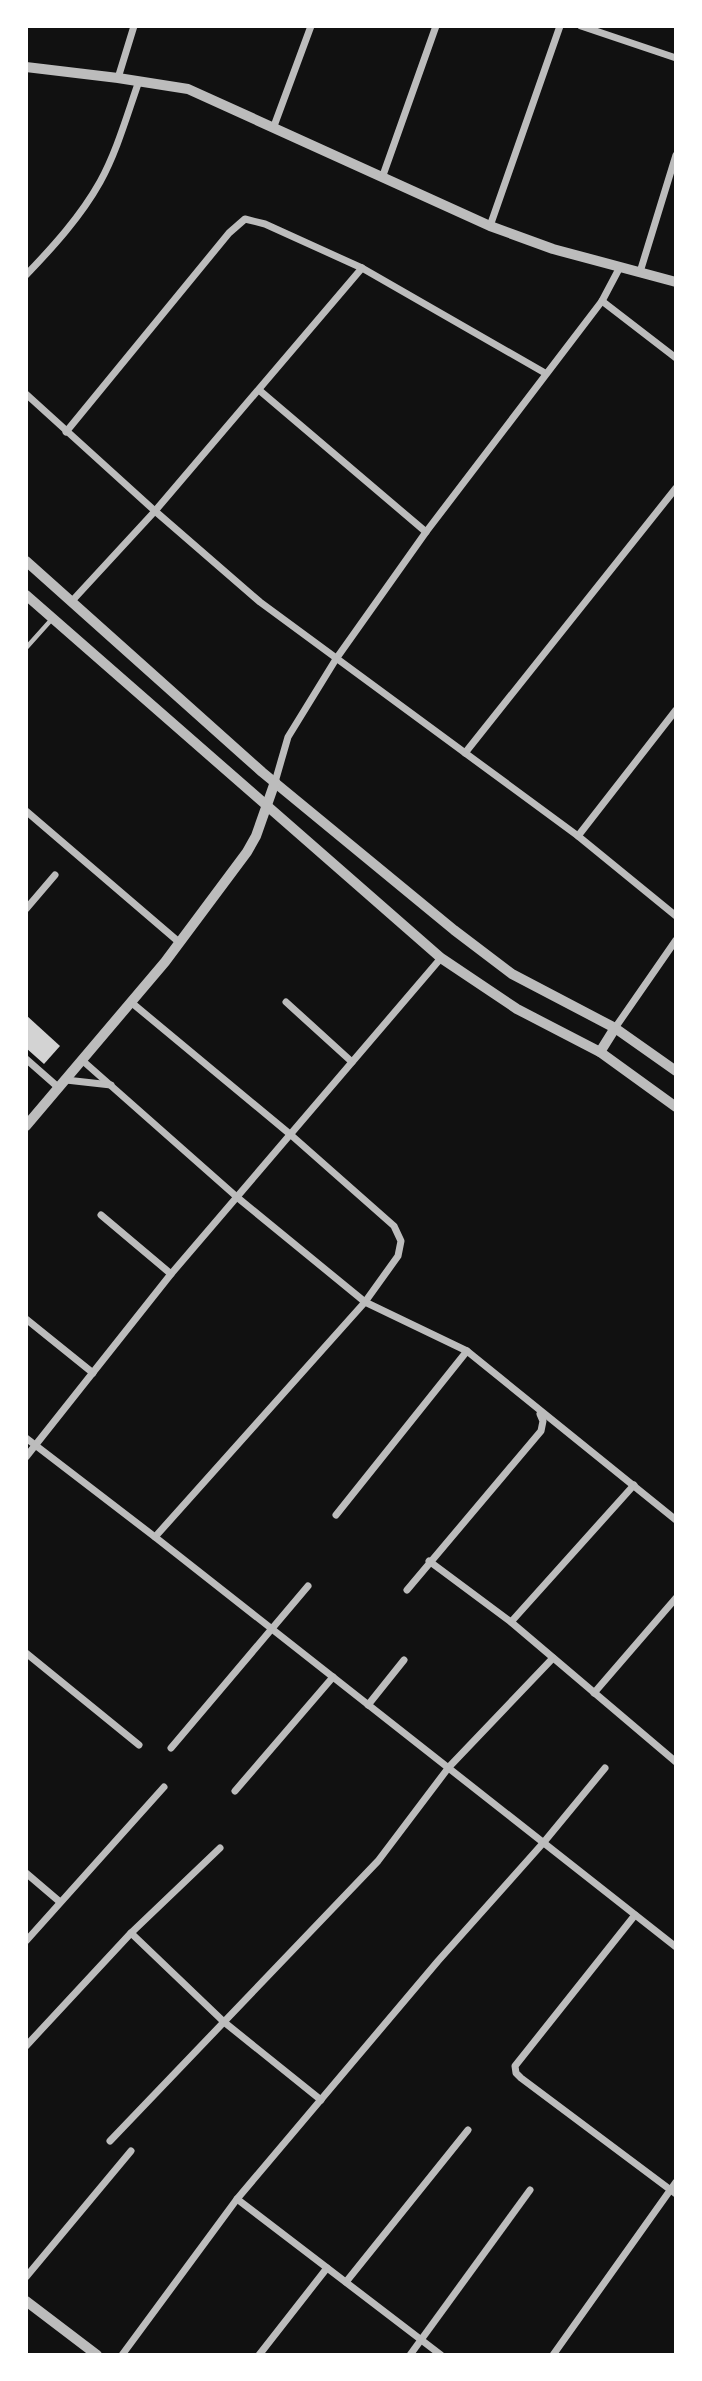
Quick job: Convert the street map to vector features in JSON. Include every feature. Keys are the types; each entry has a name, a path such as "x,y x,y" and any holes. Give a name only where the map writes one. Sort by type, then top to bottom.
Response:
{"street":[{"path":"118,78 134,26"},
{"path":"274,126 311,26"},
{"path":"382,178 436,26"},
{"path":"490,226 560,26"},
{"path":"581,26 676,58"},
{"path":"26,67 188,89 490,226 553,249 676,282"},
{"path":"26,275 77,216 100,183 139,81"},
{"path":"640,272 676,155"},
{"path":"66,432 229,233 245,219 265,224 362,268 545,373"},
{"path":"26,1126 180,943 247,852 267,807 288,737 336,659 426,531 601,301 620,267"},
{"path":"72,601 155,511 362,268"},
{"path":"601,301 676,359"},
{"path":"258,390 426,531"},
{"path":"26,394 155,511 260,601 578,836 676,916"},
{"path":"465,753 676,488"},
{"path":"26,561 275,782 454,930 512,974 615,1028 676,1071"},
{"path":"26,595 440,958 517,1009 600,1052 676,1107"},
{"path":"578,836 676,710"},
{"path":"26,811 180,943"},
{"path":"26,909 55,875"},
{"path":"600,1052 676,940"},
{"path":"26,1457 171,1274 239,1198 440,958"},
{"path":"286,1002 352,1062"},
{"path":"131,1003 291,1135 394,1226 401,1241 398,1256 365,1303 155,1537"},
{"path":"26,1059 62,1084 111,1085"},
{"path":"83,1061 239,1198 365,1303 467,1351 676,1520"},
{"path":"101,1215 171,1274"},
{"path":"26,1319 93,1373"},
{"path":"336,1515 467,1351"},
{"path":"407,1590 541,1430 543,1420 538,1410"},
{"path":"26,1438 676,1947"},
{"path":"511,1622 634,1485"},
{"path":"429,1561 511,1622 674,1757"},
{"path":"171,1748 308,1586"},
{"path":"594,1693 676,1598"},
{"path":"26,1653 139,1745"},
{"path":"110,2141 378,1861 449,1768 552,1658"},
{"path":"368,1705 404,1660"},
{"path":"235,1791 333,1677"},
{"path":"122,2355 237,2199 605,1768"},
{"path":"26,1941 164,1787"},
{"path":"26,2046 131,1933 220,1848"},
{"path":"26,1873 60,1902"},
{"path":"635,1915 515,2066 516,2073 521,2078 673,2192"},
{"path":"131,1933 224,2022 321,2100"},
{"path":"346,2282 468,2130"},
{"path":"26,2277 131,2151"},
{"path":"553,2355 673,2192 676,2182"},
{"path":"410,2355 530,2190"},
{"path":"237,2199 441,2355"},
{"path":"259,2355 327,2268"},
{"path":"26,2301 97,2355"}],"lane":[{"path":"26,648 52,618"}],"building":[{"path":"26,1015 60,1046 44,1064 26,1048"}]}
